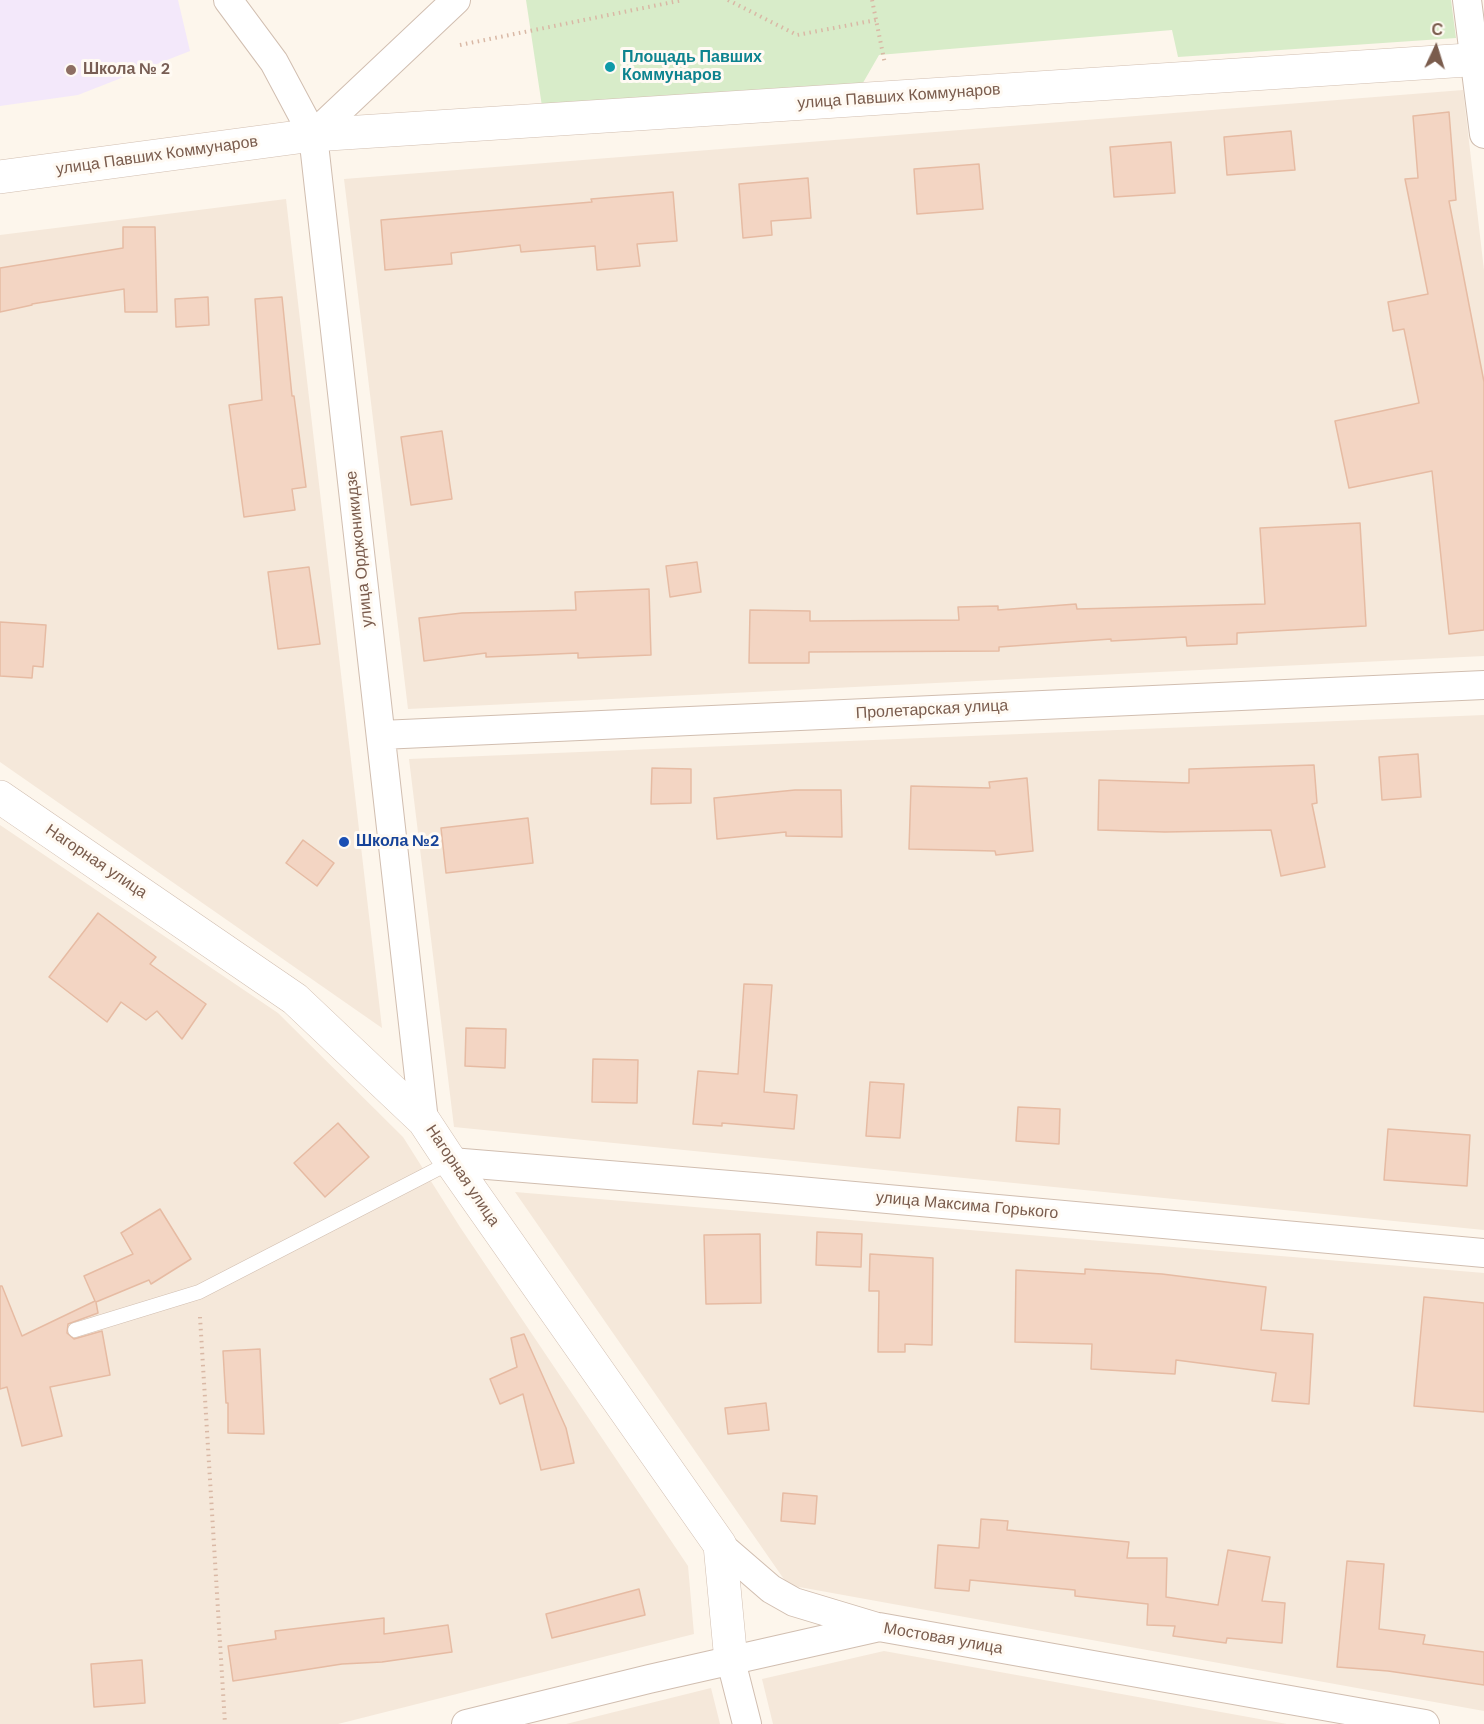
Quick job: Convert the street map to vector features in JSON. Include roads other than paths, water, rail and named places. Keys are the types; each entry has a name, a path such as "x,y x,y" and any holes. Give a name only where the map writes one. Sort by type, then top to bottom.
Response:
{"street":[{"name":"улица Орджоникидзе","path":"228,0 274,62 313,135 424,1121"},
{"path":"313,135 456,0"},
{"path":"1467,0 1479,59 1484,134"},
{"name":"улица Павших Коммунаров","path":"0,177 313,135 1479,59"},
{"name":"Пролетарская улица","path":"381,735 1484,685"},
{"name":"Нагорная улица","path":"0,797 295,999 424,1121 450,1162 720,1545 731,1661"},
{"name":"улица Максима Горького","path":"450,1162 766,1188 1484,1253"},
{"path":"720,1545 771,1589 794,1602 879,1627"},
{"name":"Мостовая улица","path":"466,1724 879,1627 1425,1724"},
{"path":"731,1661 747,1724"}],"lane":[{"path":"75,1330 199,1292 450,1162"}],"place":[{"name":"Площадь Павших Коммунаров","path":"610,67"},
{"name":"Школа № 2","path":"71,70"},
{"name":"Школа №2","path":"344,842"}]}
